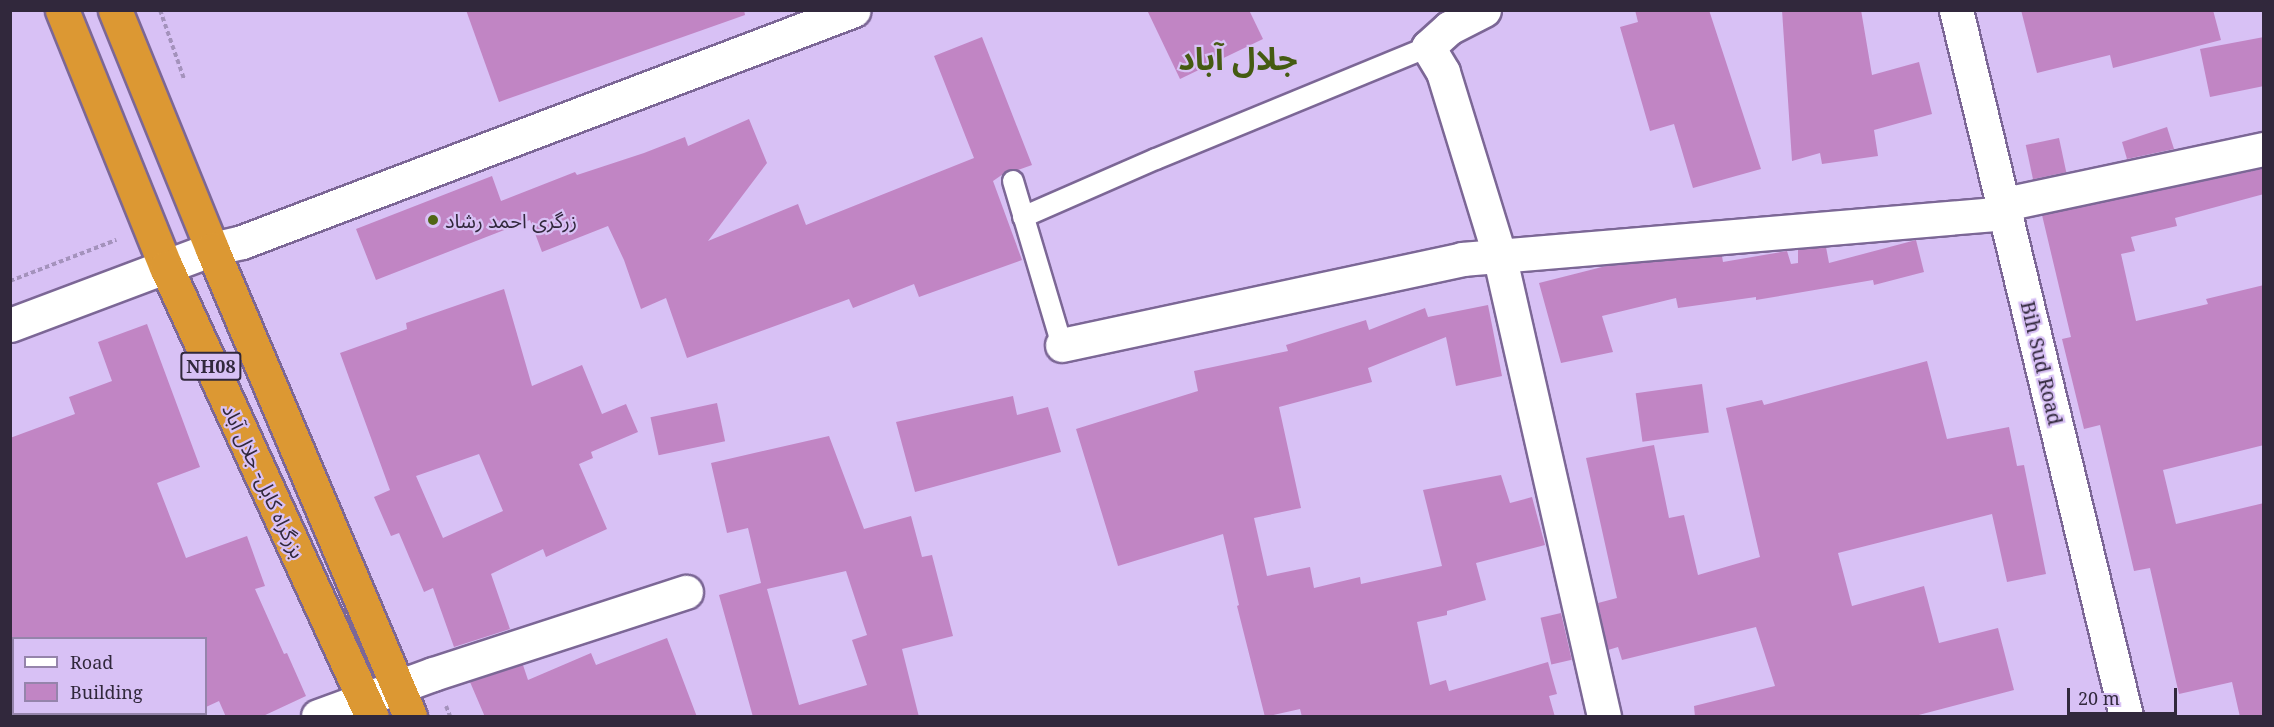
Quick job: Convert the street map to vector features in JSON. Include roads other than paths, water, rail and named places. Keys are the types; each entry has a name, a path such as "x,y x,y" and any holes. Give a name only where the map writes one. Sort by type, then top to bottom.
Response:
{"highway":[{"name":"بزرگراه کابل- جلال آباد","path":"62,10 166,267 368,708"},
{"name":"بزرگراه کابل- جلال آباد","path":"115,10 212,249 410,717"}],"street":[{"path":"10,325 212,249 242,242 854,10"},
{"path":"1484,10 1449,28 1428,47 1443,72 1499,254 1604,717"},
{"name":"Bih Sud Road","path":"1956,10 2007,213 2126,717"},
{"path":"1062,345 1462,259 1499,254 2007,213 2005,204 2264,148"},
{"path":"318,717 368,708 397,687 686,592"}],"lane":[{"path":"1023,218 1156,159 1428,47"},
{"path":"1013,181 1062,345"}],"place":[{"name":"زرگری احمد رشاد","path":"433,220"}],"district":[{"name":"جلال آباد","path":"1238,58"}]}
